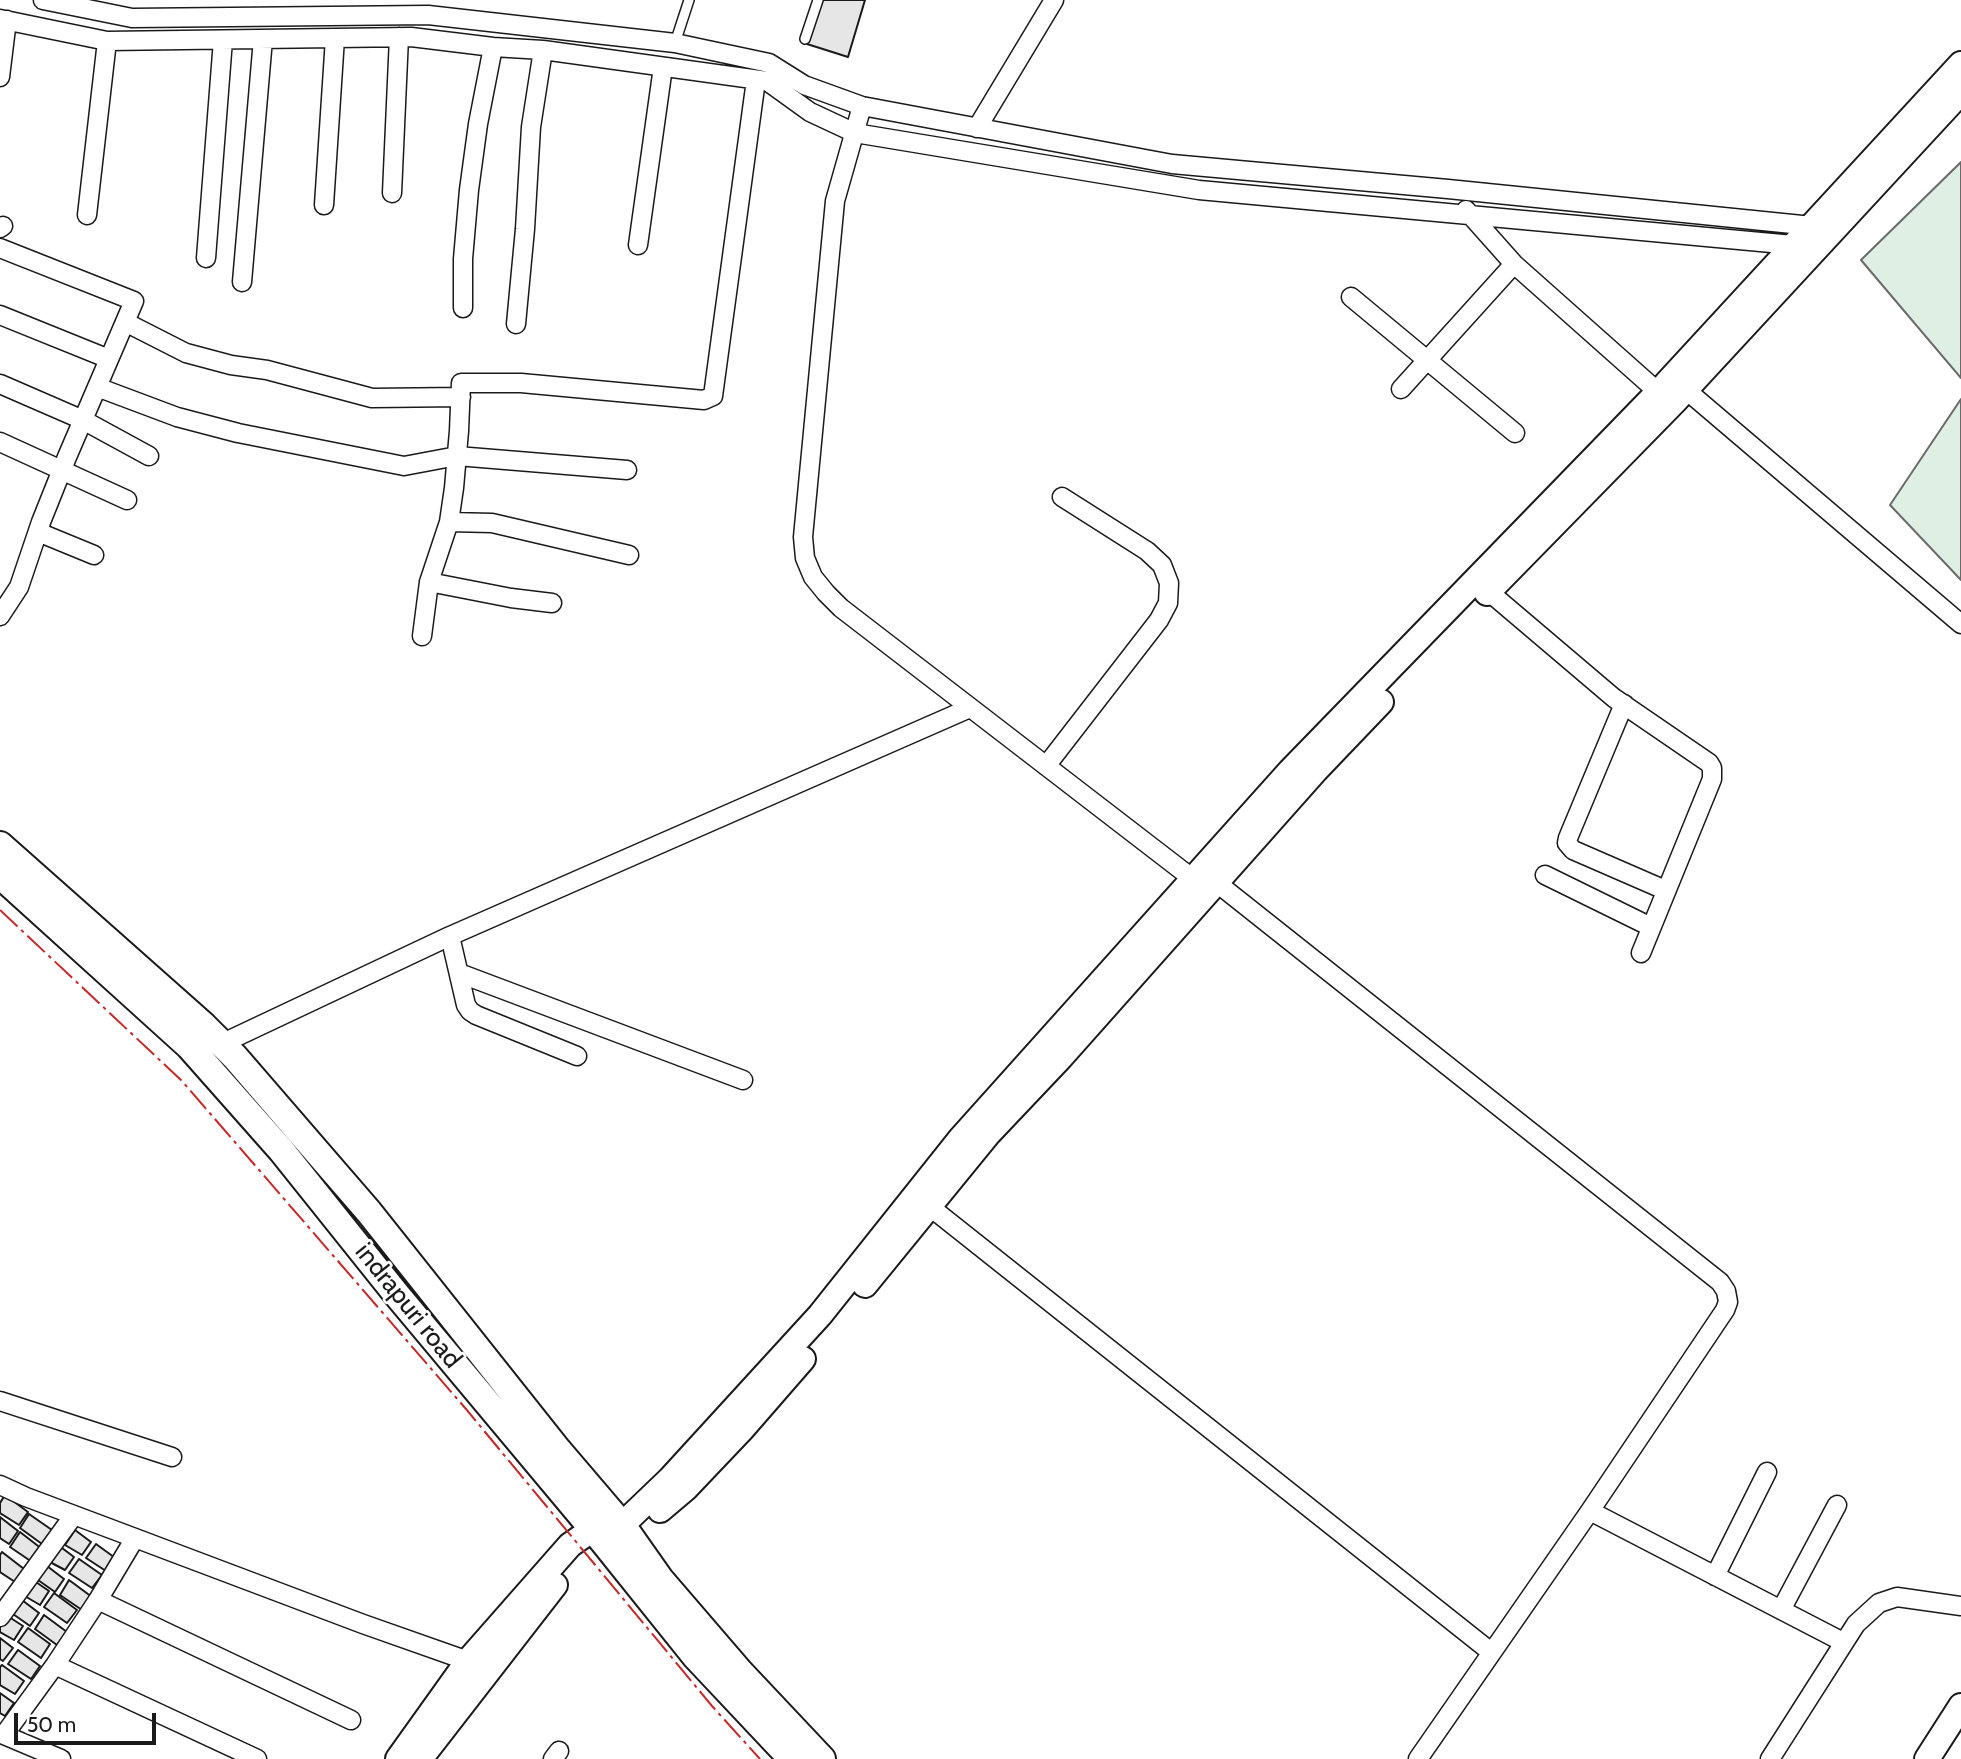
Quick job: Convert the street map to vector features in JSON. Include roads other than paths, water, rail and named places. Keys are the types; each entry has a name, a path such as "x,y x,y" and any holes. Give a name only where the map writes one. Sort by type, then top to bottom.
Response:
{"main road":[{"name":"indrapuri road","path":"0,845 203,1025 369,1212 558,1450 696,1657 792,1759"},
{"name":"indrapuri road","path":"0,875 189,1046 281,1150 397,1295 612,1532"},
{"path":"612,1532 660,1579 731,1662 822,1759"}],"street":[{"path":"43,0 105,6 132,18 428,15 675,43 778,66 804,85 862,106 1196,167 1448,189 1812,226"},
{"path":"977,128 1054,0"},
{"path":"0,77 4,20 107,41 399,37 542,50 767,81 810,113 855,133 1199,190 1793,245"},
{"path":"392,193 399,37"},
{"path":"324,205 335,38"},
{"path":"242,282 263,39"},
{"path":"206,258 223,40"},
{"path":"87,215 107,41"},
{"path":"463,308 463,259 469,190 493,47"},
{"path":"516,324 531,127 542,50"},
{"path":"612,1532 670,1479 808,1329 961,1138 1205,881 1316,770 1380,691 1672,395 1793,245 1961,64"},
{"path":"638,246 663,67"},
{"path":"422,636 429,582 449,522 457,456 461,383 521,383 704,400 713,396 756,79"},
{"path":"1380,691 1488,591 1961,92"},
{"path":"862,106 835,201 803,537 805,558 813,578 841,608 1046,766 1205,881 1709,1273 1727,1292 1725,1310 1418,1759"},
{"path":"1448,189 1514,264 1672,395 1961,624"},
{"path":"0,248 134,301 62,471 19,587 0,616"},
{"path":"1401,389 1514,264"},
{"path":"1351,297 1515,433"},
{"path":"0,315 109,359"},
{"path":"125,322 186,353 231,365 267,370 372,398 461,397"},
{"path":"0,384 83,420 149,456"},
{"path":"97,387 177,417 237,433 404,466 457,456 627,470"},
{"path":"0,442 127,500"},
{"path":"1046,766 1159,620 1168,603 1169,583 1162,565 1147,551 1062,498"},
{"path":"449,522 492,523 629,555"},
{"path":"38,532 94,555"},
{"path":"429,582 552,603"},
{"path":"1488,591 1614,698 1709,763 1712,768 1712,779 1641,953"},
{"path":"1624,704 1567,843 1573,850 1665,890"},
{"path":"221,1044 450,936 970,708"},
{"path":"1545,875 1651,927"},
{"path":"397,1759 579,1555 686,1488 743,1428 841,1315 989,1133 1061,1057 1205,881"},
{"path":"450,936 470,1011 476,1016 577,1056"},
{"path":"459,973 743,1080"},
{"path":"929,1206 1490,1652"},
{"path":"0,1401 172,1457"},
{"path":"1715,1576 1767,1472"},
{"path":"0,1485 363,1625 478,1666"},
{"path":"1781,1610 1837,1505"},
{"path":"1590,1511 1843,1642"},
{"path":"0,1617 74,1515"},
{"path":"61,1759 2,1738 98,1601 135,1538"},
{"path":"1770,1759 1843,1642 1856,1624 1880,1603 1897,1597 1961,1606"},
{"path":"98,1601 351,1720"},
{"path":"55,1665 257,1759"},
{"path":"420,1759 478,1666"},
{"path":"1927,1759 1961,1706"}],"lane":[{"path":"675,43 689,0"},
{"path":"805,39 818,0"}]}
